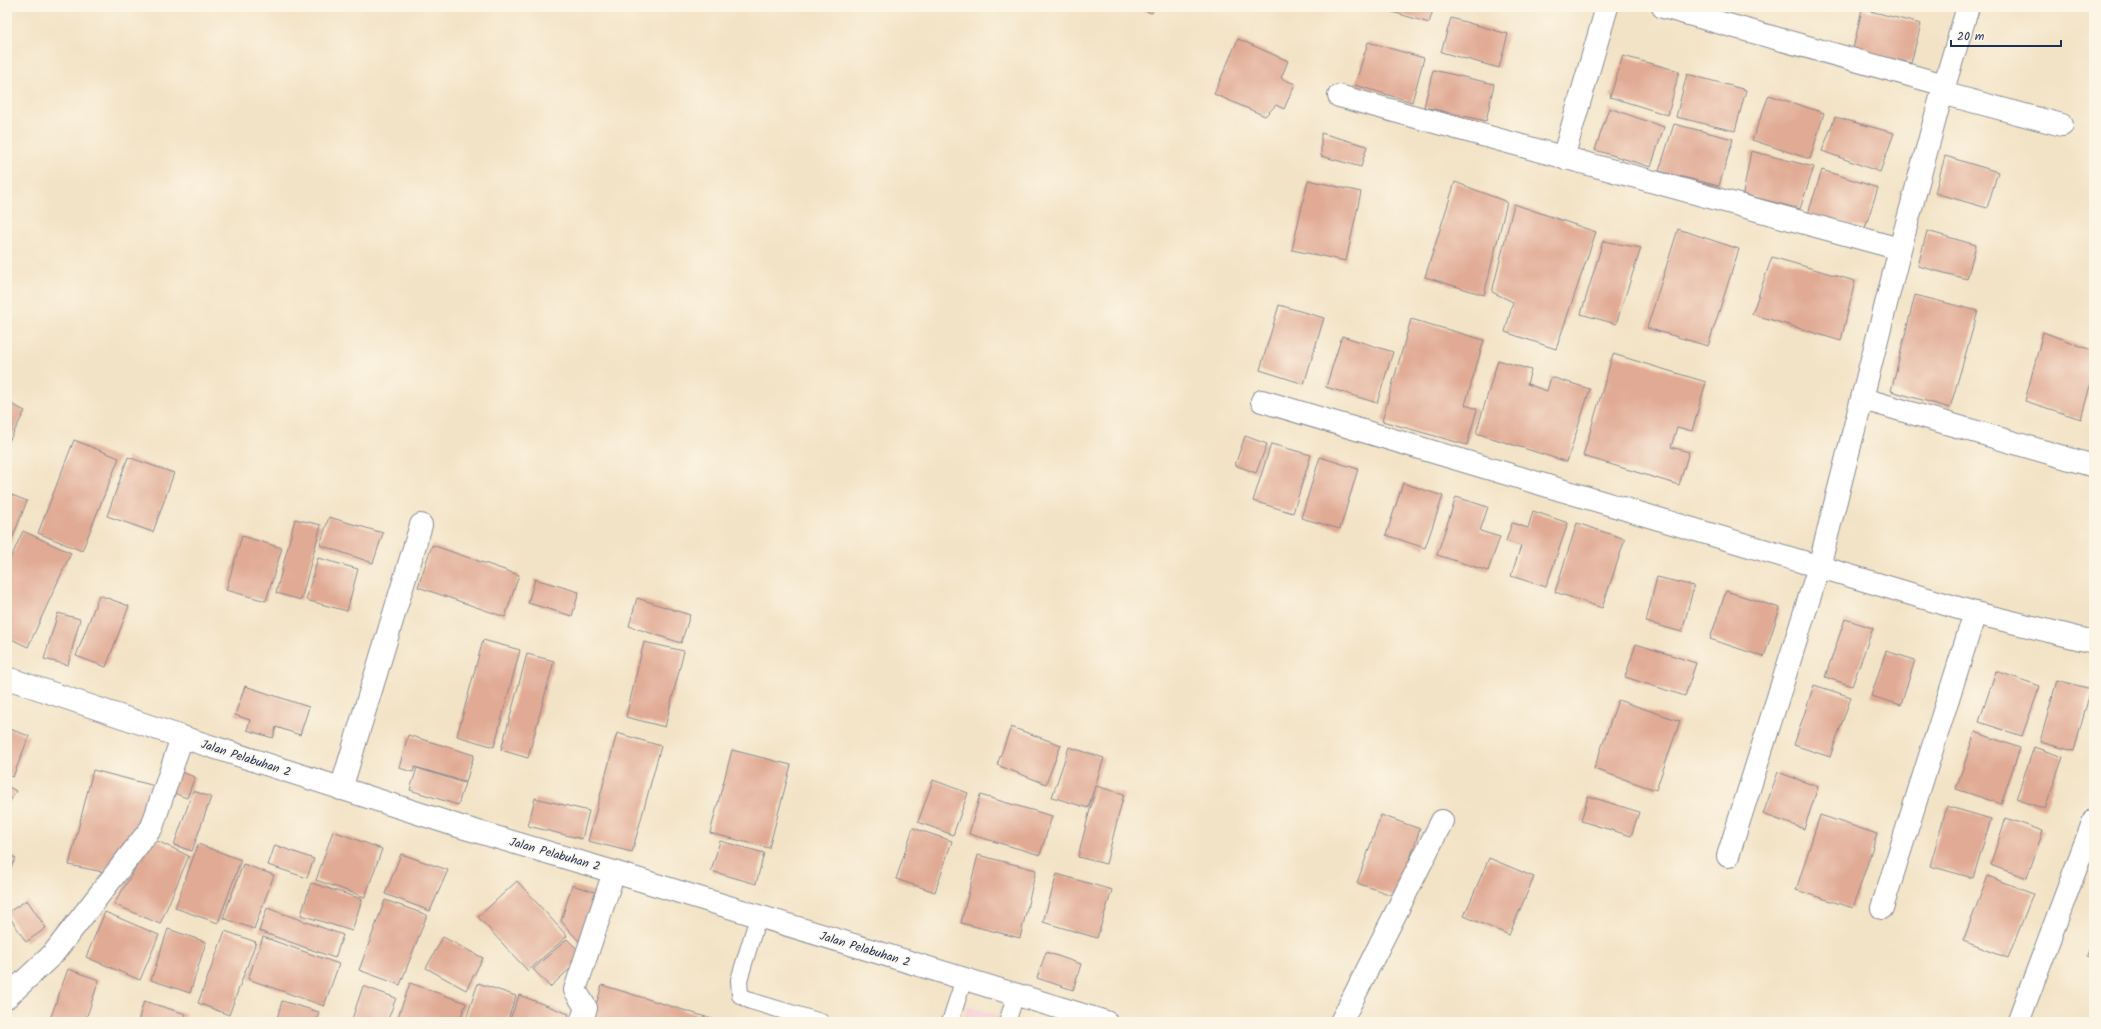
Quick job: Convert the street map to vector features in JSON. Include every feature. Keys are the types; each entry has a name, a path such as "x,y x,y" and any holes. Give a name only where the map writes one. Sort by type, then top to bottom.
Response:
{"street":[{"path":"1563,158 1607,7"},
{"path":"1663,7 2062,125"},
{"path":"1728,856 1819,567 1900,249 1943,89 1968,7"},
{"path":"1339,96 1900,249"},
{"path":"1863,399 2094,466"},
{"path":"1262,401 1975,613 2094,642"},
{"path":"341,789 421,526"},
{"path":"1882,908 1975,613"},
{"name":"Jalan Pelabuhan 2","path":"7,678 182,737 458,826 1106,1022"},
{"path":"7,997 53,954 152,827 182,737"},
{"path":"2018,1022 2094,820"},
{"path":"1341,1022 1442,821"},
{"path":"581,1022 586,1008 575,990 614,872"}],"lane":[{"path":"758,917 740,980 740,995 751,1001 821,1022"},
{"path":"950,1022 964,979"},
{"path":"1007,1022 1016,995"}],"shaded area":[{"path":"967,1006 1021,1022 963,1022"}],"building":[{"path":"1133,7 1154,7 1152,13"},
{"path":"1376,7 1434,7 1429,23"},
{"path":"1862,9 1921,24 1911,63 1853,49"},
{"path":"1451,18 1508,34 1499,68 1441,52"},
{"path":"1238,39 1288,61 1281,78 1295,84 1284,109 1276,105 1265,116 1214,94"},
{"path":"1368,42 1424,58 1412,102 1355,85"},
{"path":"1623,56 1679,71 1668,115 1610,97"},
{"path":"1433,70 1494,84 1486,121 1424,107"},
{"path":"1687,74 1746,90 1735,131 1676,117"},
{"path":"1769,95 1824,113 1810,159 1752,140"},
{"path":"1609,108 1664,127 1651,167 1595,150"},
{"path":"1835,117 1894,133 1880,172 1822,151"},
{"path":"1674,124 1733,139 1719,186 1659,171"},
{"path":"1321,133 1367,146 1361,167 1321,156"},
{"path":"1751,151 1814,167 1800,209 1743,194"},
{"path":"1945,156 1998,172 1987,208 1935,193"},
{"path":"1822,170 1878,188 1865,228 1808,214"},
{"path":"1308,180 1361,192 1346,261 1292,250"},
{"path":"1455,182 1507,202 1484,295 1425,277"},
{"path":"1514,204 1596,232 1556,349 1505,332 1513,302 1492,292"},
{"path":"1678,229 1739,249 1708,346 1647,328"},
{"path":"1927,231 1976,245 1967,279 1918,266"},
{"path":"1603,241 1641,248 1616,324 1581,314"},
{"path":"1772,257 1855,281 1841,341 1752,314"},
{"path":"1915,295 1978,311 1950,408 1891,391"},
{"path":"1279,305 1324,318 1304,384 1260,370"},
{"path":"1411,319 1484,340 1465,405 1477,409 1467,445 1382,421"},
{"path":"2043,332 2094,351 2094,371 2081,419 2025,401"},
{"path":"1342,336 1393,352 1377,403 1326,387"},
{"path":"1613,354 1706,382 1692,431 1677,427 1671,447 1689,452 1679,485 1583,456"},
{"path":"1498,360 1531,370 1527,384 1547,391 1551,377 1590,389 1567,462 1476,433"},
{"path":"7,402 25,411 7,445"},
{"path":"1245,436 1267,444 1256,473 1235,465"},
{"path":"74,440 119,458 82,551 38,533"},
{"path":"1271,444 1311,455 1293,513 1253,501"},
{"path":"128,457 174,473 153,532 107,516"},
{"path":"1320,457 1358,469 1340,529 1301,518"},
{"path":"1403,483 1443,496 1425,548 1386,535"},
{"path":"7,493 27,501 7,552"},
{"path":"1456,497 1488,507 1480,531 1500,537 1488,571 1437,555"},
{"path":"1533,511 1568,523 1546,587 1511,576 1521,546 1506,541 1512,523 1528,528"},
{"path":"329,517 383,533 373,563 320,545"},
{"path":"295,519 321,525 301,600 276,593"},
{"path":"1577,523 1625,539 1602,608 1555,592"},
{"path":"23,531 71,553 28,647 7,637 7,566"},
{"path":"242,536 282,548 266,601 226,590"},
{"path":"432,545 519,575 505,617 418,587"},
{"path":"318,558 358,569 347,611 306,600"},
{"path":"1657,577 1694,586 1682,632 1646,622"},
{"path":"535,579 579,592 572,616 528,603"},
{"path":"1726,591 1780,608 1764,657 1710,639"},
{"path":"99,595 129,606 106,667 76,656"},
{"path":"637,598 690,615 681,643 629,626"},
{"path":"58,613 80,619 68,665 44,659"},
{"path":"1845,619 1873,628 1852,686 1825,677"},
{"path":"483,640 520,650 494,747 457,736"},
{"path":"644,642 684,651 665,727 626,717"},
{"path":"1636,644 1696,663 1685,696 1625,677"},
{"path":"1886,651 1915,660 1901,705 1871,696"},
{"path":"527,654 554,661 528,758 501,750"},
{"path":"1996,671 2040,686 2022,736 1979,722"},
{"path":"2057,680 2091,689 2074,751 2040,742"},
{"path":"1814,685 1851,697 1830,757 1794,745"},
{"path":"245,686 309,707 300,735 276,727 273,738 247,730 250,720 235,715"},
{"path":"1618,700 1680,721 1656,790 1594,769"},
{"path":"1011,727 1061,745 1046,784 997,765"},
{"path":"7,728 29,736 13,777 7,775"},
{"path":"1975,732 2020,748 2001,804 1956,789"},
{"path":"617,733 661,746 632,852 588,841"},
{"path":"408,735 474,755 466,782 415,767 413,772 399,768"},
{"path":"1069,747 1104,758 1088,808 1052,797"},
{"path":"2034,747 2063,757 2045,809 2016,799"},
{"path":"732,750 791,765 769,848 710,833"},
{"path":"417,768 465,783 458,805 410,790"},
{"path":"173,769 195,777 187,798 166,790"},
{"path":"93,770 155,786 142,832 103,872 69,865"},
{"path":"1778,772 1818,787 1804,829 1763,814"},
{"path":"933,780 968,793 953,835 918,822"},
{"path":"7,786 16,791 7,806"},
{"path":"1096,786 1124,794 1106,864 1078,857"},
{"path":"193,791 211,797 192,851 174,845"},
{"path":"980,795 1052,816 1040,855 969,834"},
{"path":"1588,796 1639,812 1631,836 1581,821"},
{"path":"535,798 589,811 582,839 528,826"},
{"path":"1947,806 1991,819 1973,878 1930,866"},
{"path":"1381,815 1420,829 1397,897 1357,883"},
{"path":"1820,815 1877,834 1853,908 1796,890"},
{"path":"2006,818 2043,831 2027,878 1990,865"},
{"path":"913,828 952,841 935,892 896,879"},
{"path":"333,831 382,849 365,897 316,880"},
{"path":"153,839 189,856 160,924 114,904"},
{"path":"720,841 764,853 756,884 711,871"},
{"path":"198,844 241,860 218,923 175,908"},
{"path":"275,845 314,859 307,878 268,865"},
{"path":"7,854 16,858 7,875"},
{"path":"401,854 448,870 430,911 385,894"},
{"path":"978,855 1036,870 1020,938 961,923"},
{"path":"1489,858 1534,877 1509,935 1464,916"},
{"path":"243,864 274,875 254,929 223,918"},
{"path":"1057,874 1112,890 1097,938 1043,922"},
{"path":"1988,876 2033,894 2008,958 1963,941"},
{"path":"517,881 567,936 528,971 478,917"},
{"path":"311,883 362,899 352,931 301,915"},
{"path":"572,885 601,894 583,946 561,921"},
{"path":"27,900 46,928 26,942 7,913"},
{"path":"385,900 427,915 400,985 359,970"},
{"path":"267,908 343,935 335,958 259,931"},
{"path":"105,912 159,935 140,980 86,957"},
{"path":"168,929 206,942 190,993 151,980"},
{"path":"225,931 256,942 229,1015 198,1003"},
{"path":"2094,934 2094,958 2087,956"},
{"path":"263,937 339,964 324,1006 248,979"},
{"path":"443,937 483,958 466,990 426,968"},
{"path":"567,939 584,956 550,987 533,969"},
{"path":"1046,952 1081,964 1073,990 1037,978"},
{"path":"68,969 99,980 85,1022 49,1022"},
{"path":"410,983 466,1003 459,1022 403,1022 397,1020"},
{"path":"478,983 516,996 507,1022 465,1022"},
{"path":"602,985 719,1021 591,1022"},
{"path":"363,986 396,998 387,1022 351,1022"},
{"path":"519,995 569,1014 566,1022 509,1022"},
{"path":"144,1001 186,1014 183,1022 138,1022"},
{"path":"282,1001 319,1012 316,1022 276,1022"},
{"path":"100,1018 112,1022 98,1022"},
{"path":"193,1018 203,1022 192,1022"}]}
